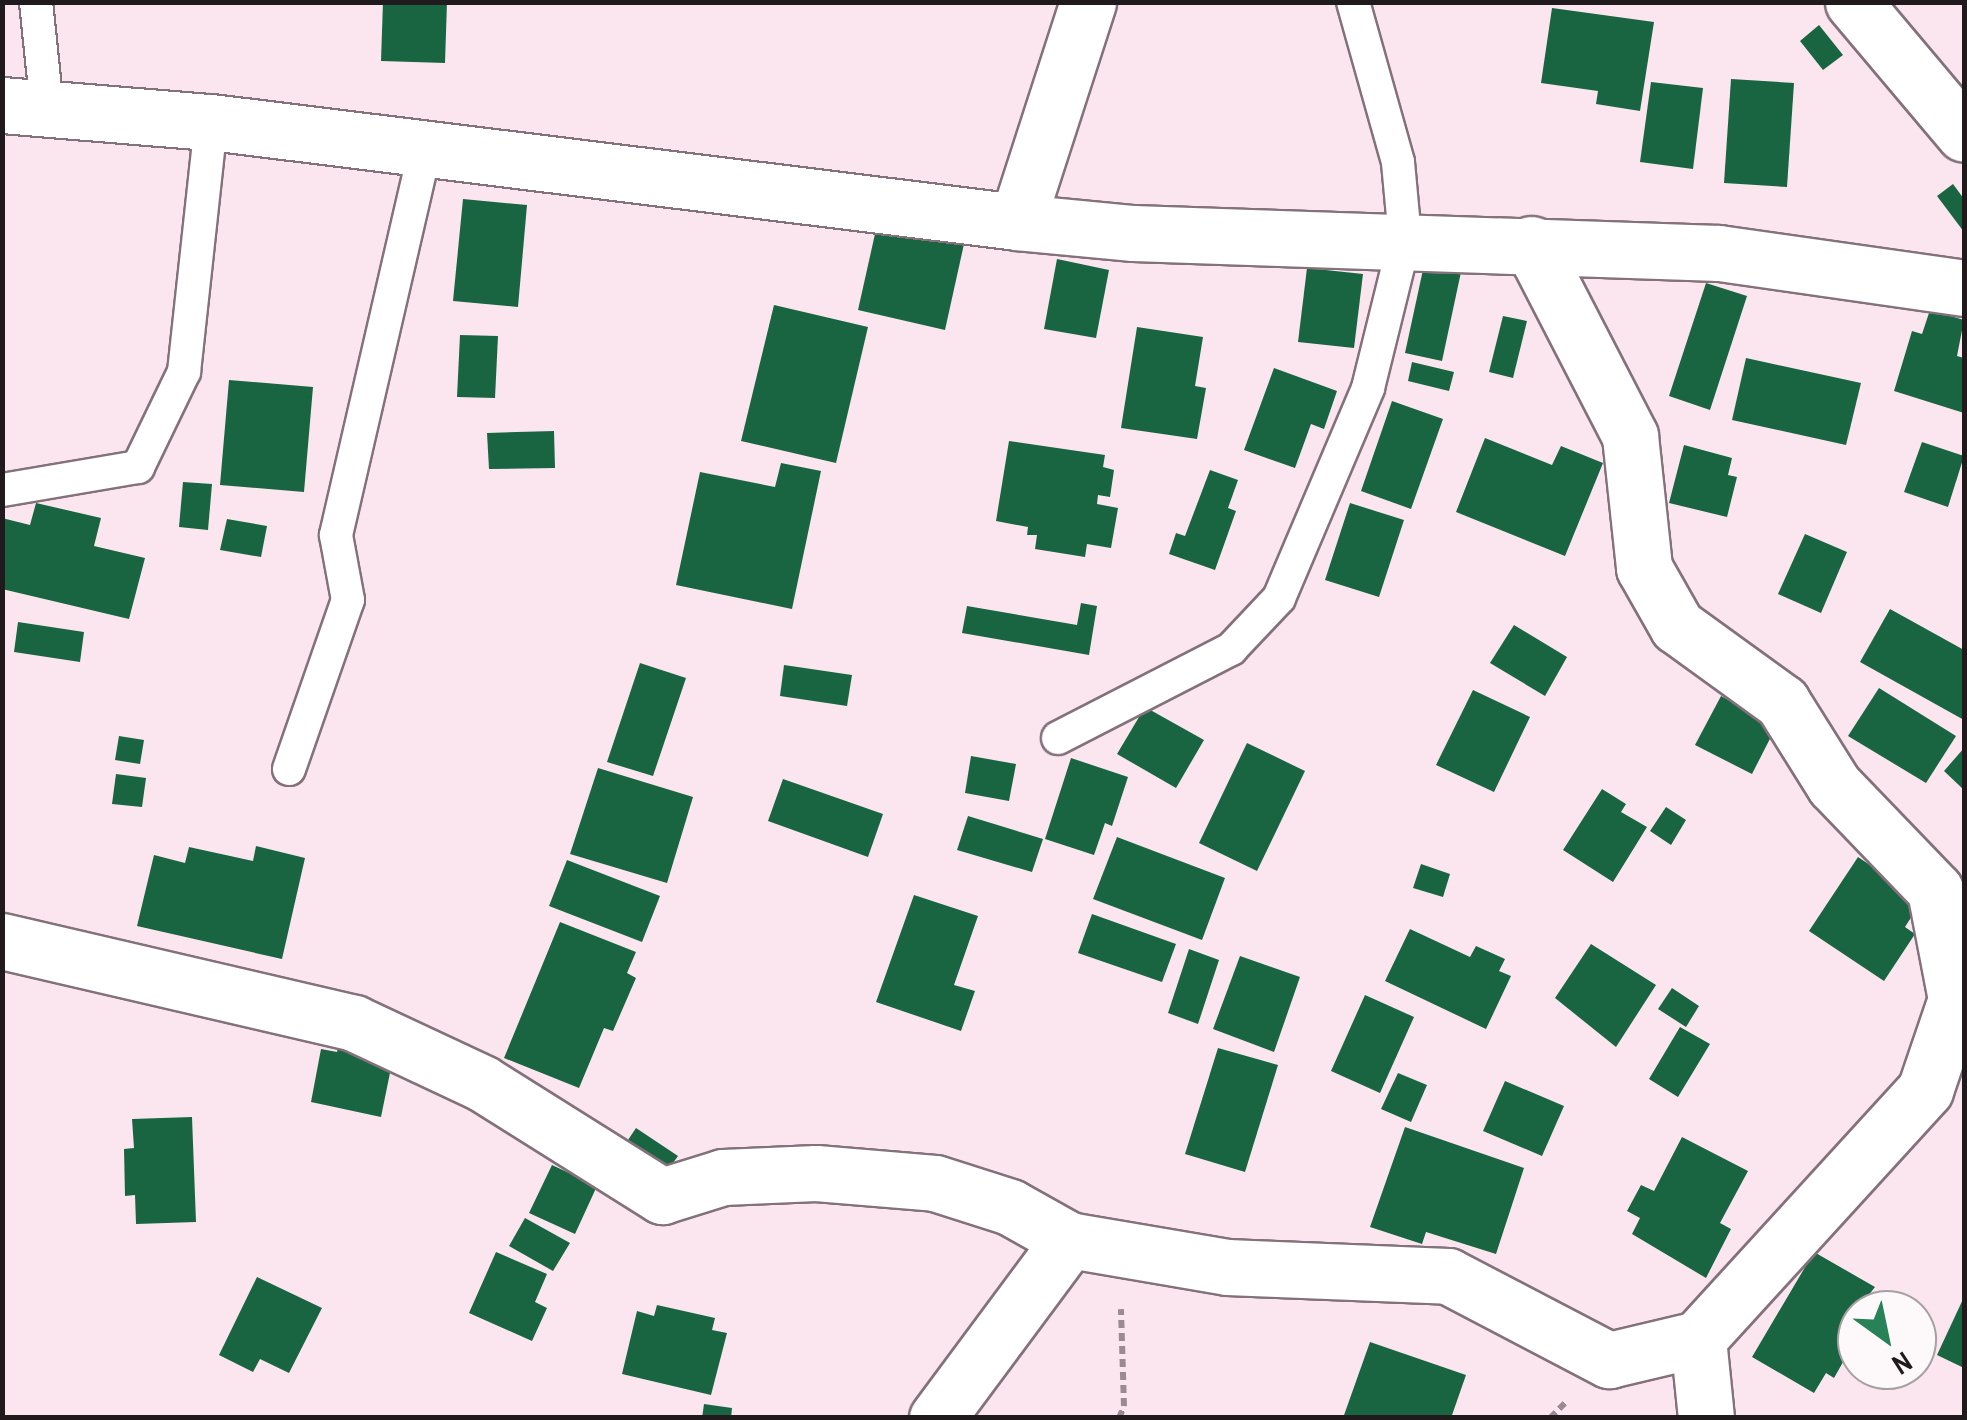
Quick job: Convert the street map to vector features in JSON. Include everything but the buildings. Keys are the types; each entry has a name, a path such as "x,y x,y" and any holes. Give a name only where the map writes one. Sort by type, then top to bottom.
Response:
{"street":[{"path":"1016,222 1088,2"},
{"path":"1853,2 1964,134"},
{"path":"25,107 210,122 1016,222 1133,233 1405,238 1720,254 1964,288"},
{"path":"2,941 354,1023 482,1083 662,1196 742,1176 816,1173 935,1184 1010,1207 1068,1240 1228,1267 1448,1276 1609,1360 1698,1340 1926,1090 1956,999 1935,890 1834,785 1782,702 1677,626 1644,568 1630,436 1531,244"},
{"path":"937,1418 1068,1240"},
{"path":"1698,1340 1706,1418"}],"lane":[{"path":"25,107 36,2"},
{"path":"1058,738 1231,650 1279,598 1368,388 1405,238 1398,162 1353,2"},
{"path":"2,490 138,466 184,372 210,122"},
{"path":"289,769 348,600 336,536 424,148"}],"path":[{"path":"1068,1240 1124,1313 1118,1418"}]}
